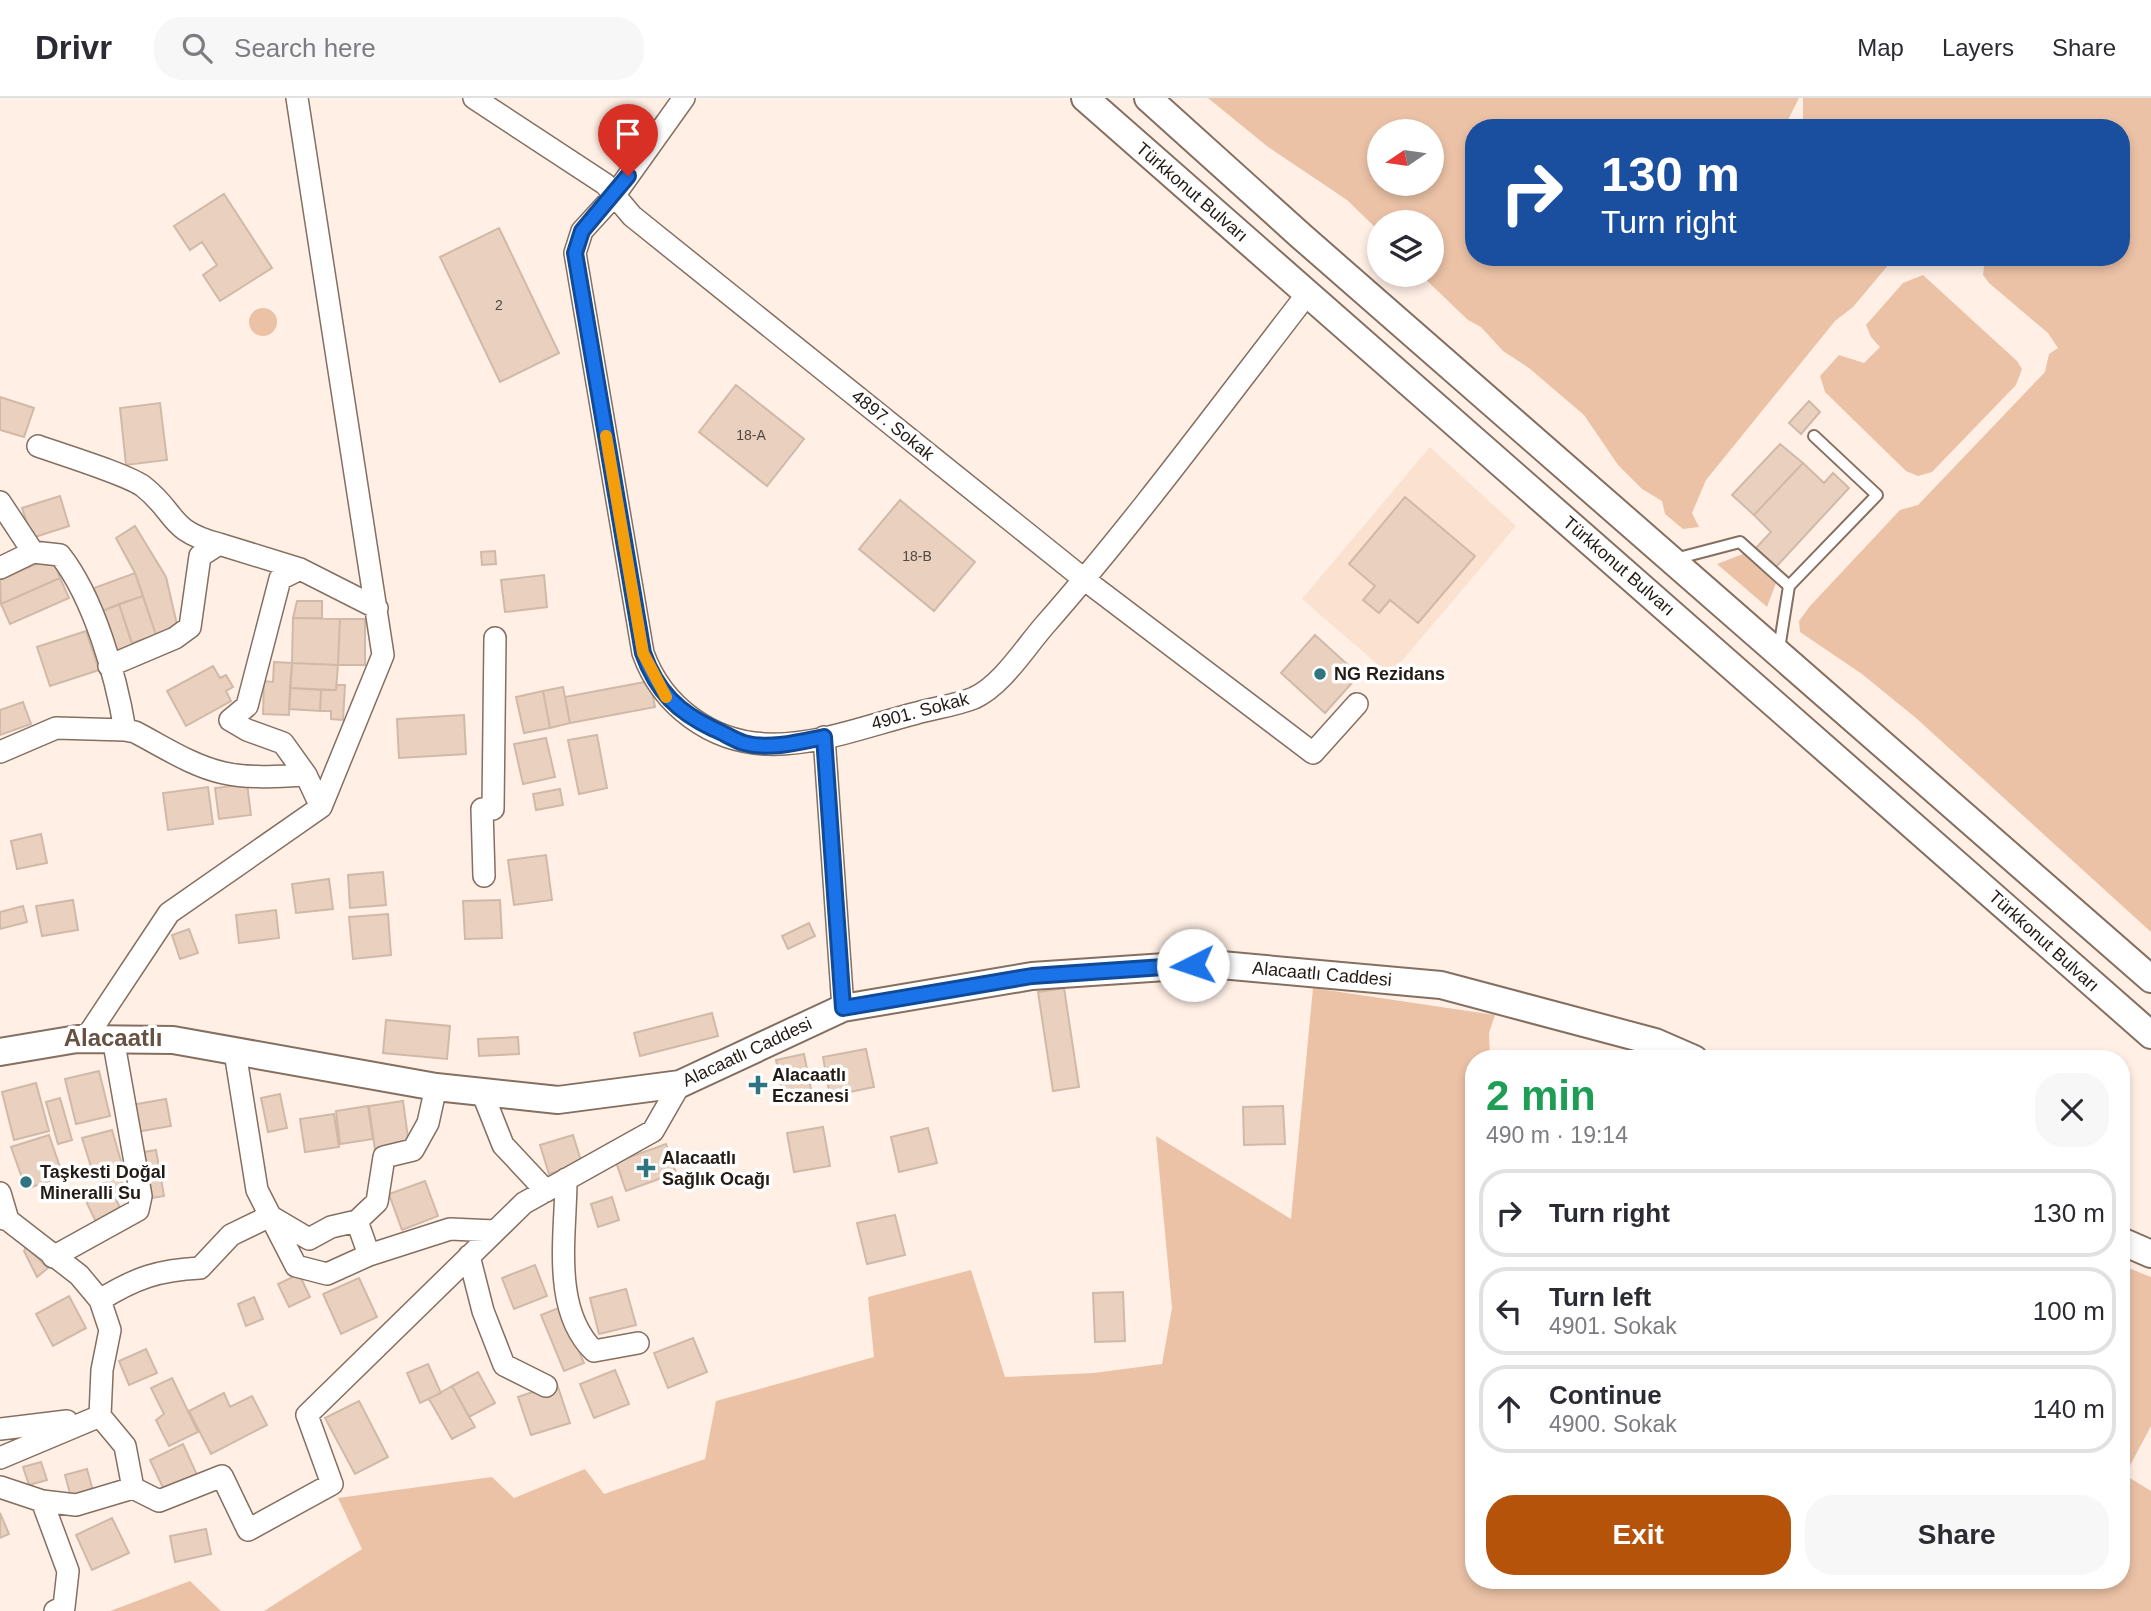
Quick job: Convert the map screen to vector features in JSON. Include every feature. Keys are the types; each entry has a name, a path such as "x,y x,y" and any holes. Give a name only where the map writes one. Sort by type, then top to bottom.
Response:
{"street":[{"path":"86,1038 169,913 321,807 383,655 297,98"},
{"name":"4897. Sokak","path":"474,98 605,184 632,216 1085,580 1313,753 1357,704"},
{"name":"4901. Sokak","path":"684,98 614,196 582,231 575,253 643,653 657,685 670,703 690,717 745,743 788,745 975,698 996,681 1085,580 1308,293"},
{"name":"Türkkonut Bulvarı","path":"1085,98 2151,1035"},
{"path":"1148,98 1312,245 2151,979"},
{"path":"38,446 143,486 178,527 198,538 300,569 377,608"},
{"path":"0,502 33,552"},
{"path":"108,666 175,638 190,627 200,556 219,544"},
{"path":"0,568 33,552 60,555 90,611 120,698 125,730"},
{"path":"300,569 280,579 247,706 230,720 247,730 283,743 306,775 321,807"},
{"path":"484,876 495,638"},
{"path":"0,752 56,728 125,730 135,732 194,763 224,773 251,776 306,775"},
{"path":"824,737 843,1008"},
{"name":"Alacaatlı Caddesi","path":"0,1052 86,1038 173,1041 436,1087 558,1100 680,1084 843,1008 1032,976 1210,964 1441,985 1655,1042 1673,1050"},
{"path":"53,1257 138,1210 141,1196 113,1038"},
{"path":"235,1052 257,1190 296,1266 327,1274 369,1255 450,1229 495,1231"},
{"path":"100,1416 1,1456 8,1488 42,1501 76,1506 133,1488 159,1502 222,1476 248,1530 332,1484 307,1415 524,1203 653,1131 680,1084"},
{"path":"270,1216 309,1239 331,1227 357,1221 377,1202 384,1157 413,1150 428,1124 436,1087"},
{"path":"482,1092 503,1145 546,1191"},
{"path":"566,1179 565,1295 580,1338 594,1351 638,1343"},
{"path":"0,1193 4,1219 79,1275 100,1300 110,1330 102,1370 100,1416 125,1446 133,1488"},
{"path":"100,1300 122,1286 164,1269 200,1268 231,1235 270,1216"},
{"path":"357,1221 369,1255"},
{"path":"2130,1245 2151,1254"},
{"path":"469,1256 483,1311 504,1366 546,1387"},
{"path":"0,1429 100,1416"},
{"path":"42,1501 68,1571 64,1607 55,1611"}],"lane":[{"path":"1779,652 1789,586 1877,495 1814,436"},
{"path":"1673,560 1740,542 1789,586"}],"shaded area":[{"path":"1208,98 1799,98 1788,119 1465,119 1465,266 1887,266 1853,307 1835,321 1706,480 1692,513 1699,527 1683,529 1665,514 1662,501 1642,489 1618,465 1584,415 1529,368 1503,351 1481,327 1468,320 1434,287 1444,287 1444,210 1367,210 1367,219 1347,200 1268,147"},
{"path":"1803,98 2151,98 2151,932 1916,718 1862,674 1800,632 1799,621 1900,510 1918,505 2045,372 2049,354 2058,348 2048,333 1989,283 1983,275 1984,266 2130,266 2130,119 1803,119"},
{"path":"1923,275 2017,361 2022,369 2016,385 1932,472 1918,476 1906,471 1825,392 1820,376 1839,355 1864,363 1880,347 1871,337 1866,325 1903,283"},
{"path":"263,308 273,312 277,322 273,332 263,336 253,332 249,322 253,312"},
{"path":"1430,447 1516,526 1390,675 1302,599"},
{"path":"1743,554 1776,583 1767,607 1717,564"},
{"path":"1313,988 1495,1015 1489,1033 1490,1050 1465,1050 1465,1589 2130,1589 2130,1478 2151,1491 2151,1611 264,1611 362,1549 338,1498 492,1477 514,1498 585,1469 604,1494 705,1459 716,1401 874,1357 868,1297 971,1270 1005,1377 1094,1373 1162,1364 1172,1308 1156,1136 1291,1219"},
{"path":"2130,1269 2151,1277 2151,1426 2130,1466"},
{"path":"190,1581 221,1611 110,1611"}],"building":[{"path":"224,194 272,268 220,301 203,275 217,265 202,242 190,250 174,226"},
{"path":"499,228 559,353 500,382 440,257"},
{"path":"736,385 804,439 767,486 699,432"},
{"path":"0,397 34,408 24,437 0,430"},
{"path":"1809,401 1820,412 1801,434 1789,423"},
{"path":"160,403 167,460 126,465 120,408"},
{"path":"1780,444 1803,463 1754,515 1732,495"},
{"path":"1803,463 1824,483 1833,473 1849,488 1775,568 1755,549 1771,532 1754,515"},
{"path":"60,496 69,526 32,538 22,508"},
{"path":"1405,497 1475,556 1418,623 1390,600 1379,613 1363,600 1375,586 1349,564"},
{"path":"900,500 975,562 934,611 859,549"},
{"path":"135,526 166,577 178,629 156,635 135,573 116,538"},
{"path":"495,551 496,564 482,565 481,552"},
{"path":"52,557 60,578 1,604 0,580"},
{"path":"135,573 143,596 102,611 94,588"},
{"path":"544,575 547,607 505,612 501,580"},
{"path":"60,578 69,598 10,624 1,604"},
{"path":"143,596 156,635 132,643 119,604"},
{"path":"297,601 322,601 322,618 293,618"},
{"path":"119,604 133,647 114,654 102,611"},
{"path":"293,618 340,619 338,665 292,663"},
{"path":"340,619 365,619 365,665 338,665"},
{"path":"86,631 99,670 50,686 37,647"},
{"name":"NG Rezidans","path":"1315,635 1359,675 1325,713 1281,673"},
{"path":"274,662 292,663 289,715 263,714 264,681 273,682"},
{"path":"292,663 338,665 336,690 290,688"},
{"path":"213,666 220,678 226,675 233,687 226,691 231,701 186,726 167,691"},
{"path":"650,681 655,707 570,723 565,697"},
{"path":"337,685 345,685 343,720 331,719 331,711 320,711 321,690 336,690"},
{"path":"563,687 570,723 550,728 543,691"},
{"path":"290,688 321,690 320,711 289,709"},
{"path":"543,691 550,728 524,733 516,697"},
{"path":"23,702 31,724 0,735 0,710"},
{"path":"464,715 466,754 399,758 397,719"},
{"path":"597,735 607,788 579,794 568,740"},
{"path":"546,738 555,777 523,784 514,744"},
{"path":"247,784 251,815 219,819 215,788"},
{"path":"208,787 213,824 168,830 163,793"},
{"path":"560,789 563,805 536,810 533,794"},
{"path":"41,834 47,863 17,869 11,841"},
{"path":"546,855 552,900 514,905 508,860"},
{"path":"383,872 386,905 350,908 348,875"},
{"path":"329,879 333,909 296,913 292,884"},
{"path":"73,900 78,930 42,936 36,906"},
{"path":"500,900 502,938 465,939 463,901"},
{"path":"23,906 27,922 0,929 0,912"},
{"path":"276,910 279,938 239,943 236,915"},
{"path":"388,914 391,955 353,959 349,917"},
{"path":"809,923 815,936 788,949 782,936"},
{"path":"189,929 198,953 180,959 172,935"},
{"path":"1064,988 1079,1087 1053,1091 1038,992"},
{"path":"712,1013 718,1036 640,1056 634,1033"},
{"path":"386,1020 450,1026 447,1059 383,1053"},
{"path":"518,1037 519,1054 479,1056 478,1039"},
{"path":"866,1049 874,1087 830,1096 823,1057"},
{"path":"804,1054 811,1089 783,1095 776,1060"},
{"path":"99,1071 110,1116 76,1124 65,1079"},
{"path":"36,1083 49,1131 14,1140 2,1092"},
{"path":"280,1094 287,1128 268,1132 261,1098"},
{"path":"60,1098 72,1140 58,1144 46,1102"},
{"path":"166,1099 171,1126 136,1132 131,1105"},
{"path":"403,1101 409,1145 375,1150 369,1106"},
{"path":"368,1106 373,1139 340,1144 336,1111"},
{"path":"1283,1106 1285,1144 1244,1145 1243,1107"},
{"path":"334,1114 339,1147 305,1152 300,1119"},
{"path":"823,1127 830,1166 794,1172 787,1133"},
{"path":"928,1128 937,1163 899,1172 891,1137"},
{"path":"112,1130 123,1168 94,1176 82,1138"},
{"path":"49,1135 63,1176 26,1189 11,1147"},
{"path":"573,1135 582,1164 549,1174 540,1145"},
{"name":"Alacaatlı Sağlık Ocağı","path":"666,1144 676,1173 626,1191 616,1162"},
{"path":"156,1150 164,1196 146,1199 138,1153"},
{"path":"119,1176 127,1192 115,1197 122,1212 97,1224 82,1193"},
{"path":"425,1181 438,1216 402,1230 389,1194"},
{"path":"612,1197 619,1220 598,1227 591,1204"},
{"path":"895,1215 905,1255 867,1264 857,1223"},
{"path":"26,1247 48,1268 37,1277 24,1251"},
{"path":"535,1265 547,1296 514,1309 502,1278"},
{"path":"299,1274 310,1297 289,1307 278,1284"},
{"path":"359,1278 377,1317 341,1334 323,1294"},
{"path":"626,1289 636,1325 599,1334 590,1298"},
{"path":"1123,1292 1125,1341 1095,1342 1093,1293"},
{"path":"69,1296 86,1328 53,1346 36,1314"},
{"path":"254,1297 263,1319 246,1326 238,1304"},
{"path":"561,1307 584,1363 564,1371 541,1315"},
{"path":"693,1338 707,1372 668,1388 654,1353"},
{"path":"146,1349 157,1373 129,1385 119,1361"},
{"path":"428,1364 441,1393 420,1403 407,1373"},
{"path":"615,1370 629,1404 594,1418 580,1384"},
{"path":"478,1372 495,1403 469,1417 452,1386"},
{"path":"172,1378 198,1432 169,1446 156,1420 164,1414 151,1388"},
{"path":"557,1384 570,1423 531,1435 518,1397"},
{"path":"452,1386 475,1427 452,1439 429,1399"},
{"path":"224,1393 230,1407 252,1396 267,1425 211,1454 189,1411"},
{"path":"359,1401 388,1457 355,1474 325,1418"},
{"path":"183,1444 197,1475 164,1490 150,1460"},
{"path":"41,1462 47,1480 29,1485 23,1467"},
{"path":"87,1469 93,1491 71,1497 65,1475"},
{"path":"0,1513 9,1534 0,1538"},
{"path":"112,1518 129,1553 92,1570 76,1535"},
{"path":"206,1529 211,1554 175,1562 170,1536"}],"slow traffic":[{"path":"606,436 643,653 649,670 666,697"}],"place":[{"name":"NG Rezidans","path":"1320,674"},
{"name":"Alacaatlı Eczanesi","path":"758,1085"},
{"name":"Alacaatlı Sağlık Ocağı","path":"646,1168"},
{"name":"Taşkesti Doğal Mineralli Su","path":"26,1182"}],"district":[{"name":"Alacaatlı","path":"113,1037"}],"route":[{"path":"628,176 582,231 575,253 643,653 657,685 670,703 690,717 745,743 788,745 824,737 843,1008 1032,976 1193,965"}]}
